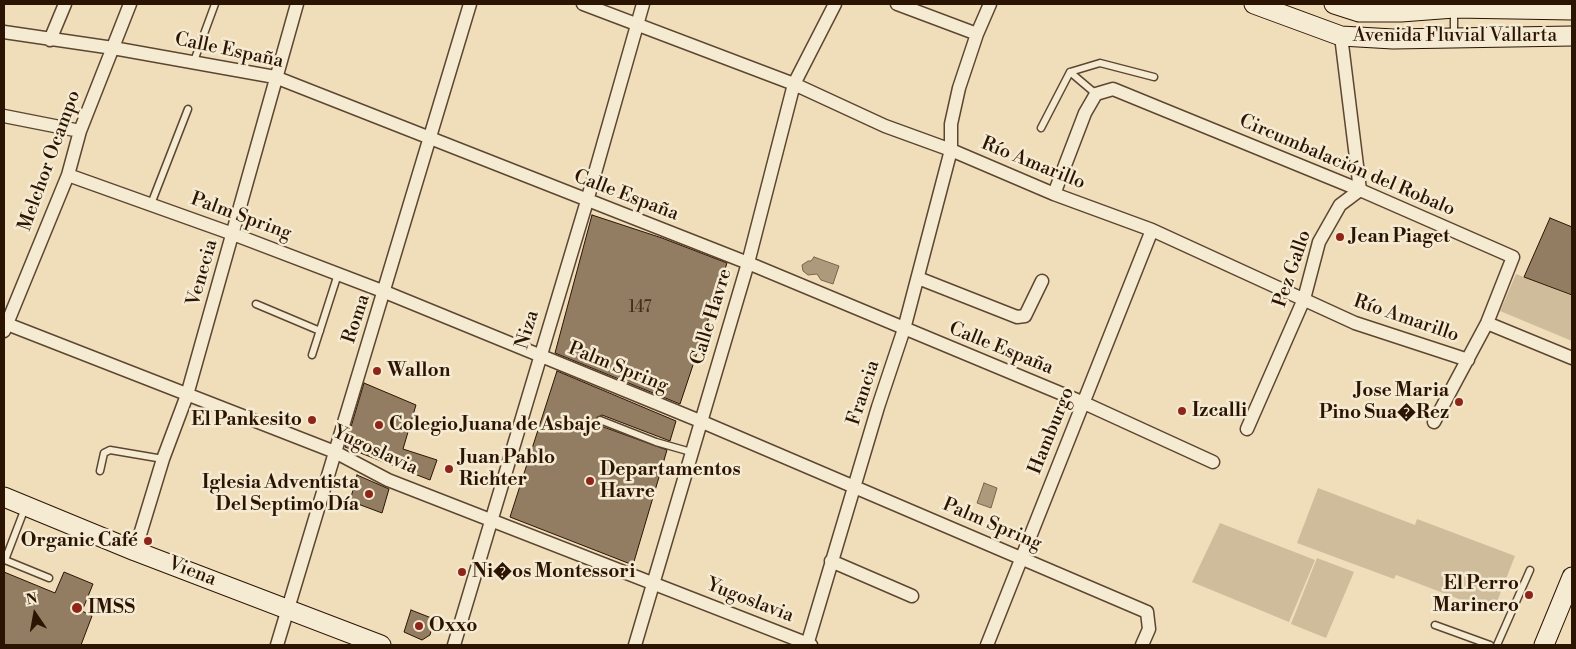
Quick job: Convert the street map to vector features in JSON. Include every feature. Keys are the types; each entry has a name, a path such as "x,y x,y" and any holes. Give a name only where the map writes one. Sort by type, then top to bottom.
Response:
{"street":[{"path":"50,40 65,4"},
{"name":"Melchor Ocampo","path":"5,328 68,175 80,131 130,4"},
{"name":"Venecia","path":"135,550 163,459 187,394 296,4"},
{"name":"Roma","path":"277,645 327,486 335,452 385,292 470,4"},
{"name":"Río Amarillo","path":"583,4 636,26 794,84 885,126 951,150 1054,194 1152,230 1355,323 1468,360"},
{"name":"Niza","path":"454,645 494,520 643,4"},
{"name":"Calle Havre","path":"635,645 748,263 794,84 835,4"},
{"path":"897,4 977,34"},
{"name":"Francia","path":"808,645 878,407 904,329 951,150 953,115 977,34 990,4"},
{"name":"Avenida Fluvial Vallarta","path":"1254,4 1290,19 1341,36 1394,39 1572,36"},
{"name":"Avenida Fluvial Vallarta","path":"1334,4 1359,12 1402,12 1454,6 1572,10"},
{"name":"Calle España","path":"4,32 114,48 275,78 587,202 748,263 1084,403 1213,462"},
{"path":"1341,36 1360,190"},
{"name":"Circumbalación del Robalo","path":"1096,94 1113,89 1360,190 1513,257 1487,323 1434,422"},
{"path":"1054,194 1084,113 1096,94"},
{"path":"4,116 80,131"},
{"name":"Palm Spring","path":"68,175 233,234 385,292 700,421 1147,612 1149,628 1142,645"},
{"name":"Pez Gallo","path":"1247,429 1304,299 1320,242 1340,206 1360,190"},
{"name":"Hamburgo","path":"987,645 1020,557 1084,403 1152,230"},
{"path":"918,278 1017,316 1025,316 1042,281"},
{"path":"1487,323 1572,358"},
{"name":"Yugoslavia","path":"5,328 187,394 335,452 388,480 494,520 808,645"},
{"name":"Viena","path":"4,497 372,643"},
{"path":"832,561 912,596"},
{"path":"1549,642 1572,576"}],"lane":[{"path":"194,62 215,4"},
{"path":"1454,6 1454,37"},
{"path":"1041,128 1070,72 1100,63 1154,77"},
{"path":"1070,72 1096,94"},
{"path":"151,204 188,109"},
{"path":"312,355 338,274"},
{"path":"256,304 320,331"},
{"path":"600,420 691,452"},
{"path":"100,471 104,453 110,450 163,459"},
{"path":"26,506 6,560 49,578"},
{"path":"1496,645 1530,570"},
{"path":"1435,625 1490,645"}],"shaded area":[{"path":"814,257 839,266 833,284 821,280 817,274 808,275 803,271 802,265 811,261"},
{"path":"1516,274 1572,296 1572,341 1500,311"},
{"path":"984,483 997,488 991,508 977,503"},
{"path":"1318,488 1415,525 1417,519 1515,556 1493,612 1396,575 1394,579 1297,543"},
{"path":"1220,523 1315,560 1289,622 1192,582"},
{"path":"1317,558 1354,572 1326,638 1291,624"}],"building":[{"path":"592,215 662,238 727,263 680,404 555,353"},
{"path":"1550,218 1572,227 1572,295 1524,277"},
{"name":"Departamentos Havre","path":"557,371 676,421 670,441 602,415 595,419 598,425 667,450 633,565 510,517"},
{"name":"Colegio Juana de Asbaje","path":"364,383 416,405 403,449 437,460 430,480 345,447"},
{"name":"Iglesia Adventista Del Septimo Día","path":"357,475 389,489 382,513 350,501"},
{"path":"4,572 55,593 64,572 93,584 82,611 92,616 81,645 4,645"},
{"name":"Oxxo","path":"411,610 434,619 430,635 422,640 404,632"}],"place":[{"name":"Jean Piaget","path":"1340,237"},
{"name":"Wallon","path":"377,371"},
{"name":"Jose Maria Pino Sua�Rez","path":"1459,402"},
{"name":"Izcalli","path":"1182,411"},
{"name":"El Pankesito","path":"312,420"},
{"name":"Colegio Juana de Asbaje","path":"379,425"},
{"name":"Juan Pablo Richter","path":"449,469"},
{"name":"Departamentos Havre","path":"590,481"},
{"name":"Iglesia Adventista Del Septimo Día","path":"369,494"},
{"name":"Organic Café","path":"148,541"},
{"name":"Ni�os Montessori","path":"462,572"},
{"name":"El Perro Marinero","path":"1529,595"},
{"name":"IMSS","path":"77,608"},
{"name":"Oxxo","path":"419,626"}]}
